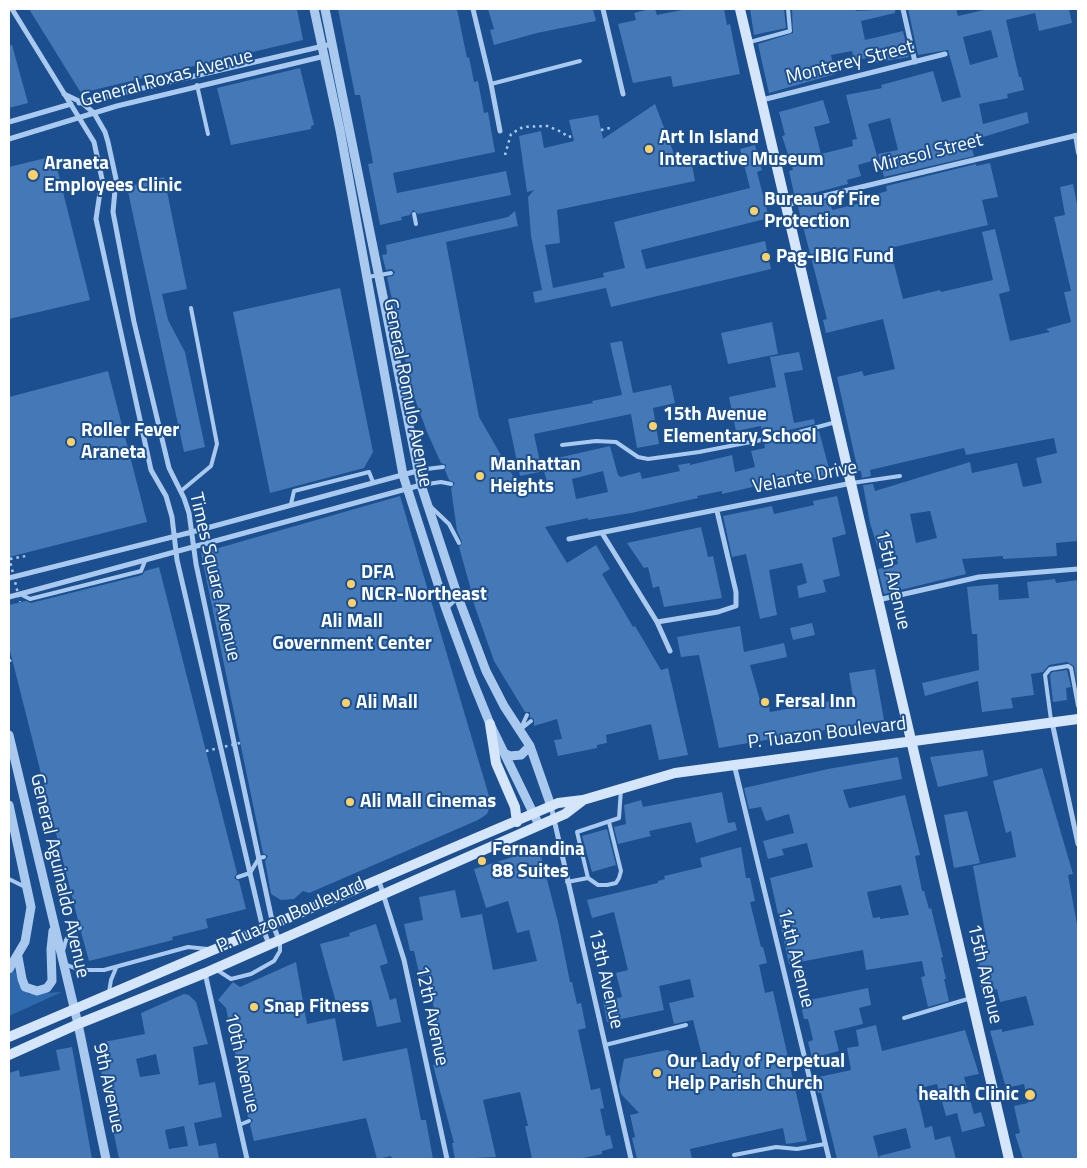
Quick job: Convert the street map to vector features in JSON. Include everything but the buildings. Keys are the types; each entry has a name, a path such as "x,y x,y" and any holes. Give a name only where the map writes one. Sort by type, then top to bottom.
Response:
{"main road":[{"name":"15th Avenue","path":"740,9 1010,1159"},
{"name":"P. Tuazon Boulevard","path":"9,1037 74,1007 218,950 551,806 583,800 675,773 734,763 1078,719"},
{"path":"490,724 496,763 515,807 517,822"},
{"name":"P. Tuazon Boulevard","path":"9,1055 78,1024 205,973 553,820 566,814 583,800"}],"street":[{"name":"Times Square Avenue","path":"12,9 70,105 81,117 92,135 102,179 96,219 151,470 166,496 175,536 176,553 250,873 268,927 279,940"},
{"name":"General Romulo Avenue","path":"314,9 378,275 421,485 458,597 494,688 530,746 551,806"},
{"name":"General Romulo Avenue","path":"325,9 334,54 367,277 403,474 446,609 490,724 535,813 539,825"},
{"path":"473,9 500,131"},
{"path":"603,9 623,94"},
{"path":"903,9 915,62"},
{"name":"General Roxas Avenue","path":"9,122 81,102 332,44"},
{"name":"General Roxas Avenue","path":"9,139 94,113 196,86 334,54"},
{"name":"Monterey Street","path":"762,100 945,54"},
{"name":"Times Square Avenue","path":"63,93 81,102 94,113 105,132 116,179 113,212 136,330 169,468 181,491 192,532 261,858 269,944"},
{"name":"Mirasol Street","path":"786,205 1077,135"},
{"path":"9,578 192,532 417,471"},
{"name":"Velante Drive","path":"568,539 717,511 852,482"},
{"path":"9,597 421,485"},
{"path":"658,622 718,612 736,606 736,592 717,511"},
{"path":"602,533 658,622 670,651"},
{"path":"878,600 980,577 1078,569"},
{"path":"1052,722 1078,844"},
{"name":"General Aguinaldo Avenue","path":"9,735 78,1024"},
{"path":"504,753 510,756 521,755 530,746"},
{"name":"14th Avenue","path":"734,763 829,1159"},
{"name":"General Aguinaldo Avenue","path":"9,805 31,907 30,922 25,942 18,957 9,969"},
{"name":"13th Avenue","path":"551,806 631,1159"},
{"name":"12th Avenue","path":"379,881 385,894 404,960 447,1159"},
{"path":"18,957 19,970 26,987 37,991 47,988 52,981 51,949 54,924"},
{"name":"10th Avenue","path":"205,973 247,1159"},
{"name":"9th Avenue","path":"78,1024 106,1159"}],"lane":[{"path":"748,43 790,31 788,9"},
{"path":"491,84 580,61"},
{"path":"196,86 208,134"},
{"path":"1077,135 1078,153"},
{"path":"414,214 416,224"},
{"path":"367,277 391,273"},
{"path":"181,491 211,466 217,444 191,308"},
{"path":"562,445 596,441 616,442 638,456 648,459 727,447 792,434 837,422"},
{"path":"417,471 443,467"},
{"path":"291,504 294,491 368,472 373,482"},
{"name":"Velante Drive","path":"852,482 900,476"},
{"path":"421,485 441,482 451,484"},
{"path":"428,503 449,524 458,543"},
{"path":"446,609 458,597 472,594"},
{"path":"1052,722 1045,676 1050,668 1068,666 1071,668 1078,706"},
{"path":"520,730 527,714"},
{"path":"520,730 531,721"},
{"path":"609,822 621,871 616,883 598,885 588,878 577,832 609,822 621,816 621,788"},
{"path":"238,877 250,873 261,858"},
{"path":"567,882 588,878"},
{"path":"9,879 28,890"},
{"path":"80,928 72,932 66,940 62,959 79,970 116,968 188,947 218,950"},
{"path":"216,968 221,974 231,979 251,974 274,961 280,951 279,940"},
{"path":"108,993 110,980 116,968"},
{"path":"904,1018 972,998"},
{"path":"605,1045 686,1024"},
{"path":"239,1125 249,1121"},
{"path":"734,1155 776,1147 797,1149 825,1144"}],"path":[{"path":"505,155 511,134 523,127 547,126 562,132 568,137 573,136"},
{"path":"601,130 610,128"},
{"path":"20,602 9,558 26,556"},
{"path":"206,751 240,742"}],"shaded area":[{"path":"14,968 21,988 29,994 62,992 9,1016 9,975"}],"place":[{"name":"Art In Island Interactive Museum","path":"649,149"},
{"name":"Araneta Employees Clinic","path":"33,175"},
{"name":"Bureau of Fire Protection","path":"754,211"},
{"name":"Pag-IBIG Fund","path":"766,257"},
{"name":"15th Avenue Elementary School","path":"653,426"},
{"name":"Roller Fever Araneta","path":"71,442"},
{"name":"Manhattan Heights","path":"480,476"},
{"name":"DFA NCR-Northeast","path":"351,584"},
{"name":"Ali Mall Government Center","path":"352,603"},
{"name":"Fersal Inn","path":"765,702"},
{"name":"Ali Mall","path":"346,703"},
{"name":"Ali Mall Cinemas","path":"350,802"},
{"name":"Fernandina 88 Suites","path":"482,861"},
{"name":"Snap Fitness","path":"254,1007"},
{"name":"Our Lady of Perpetual Help Parish Church","path":"657,1073"},
{"name":"health Clinic","path":"1030,1095"}]}
